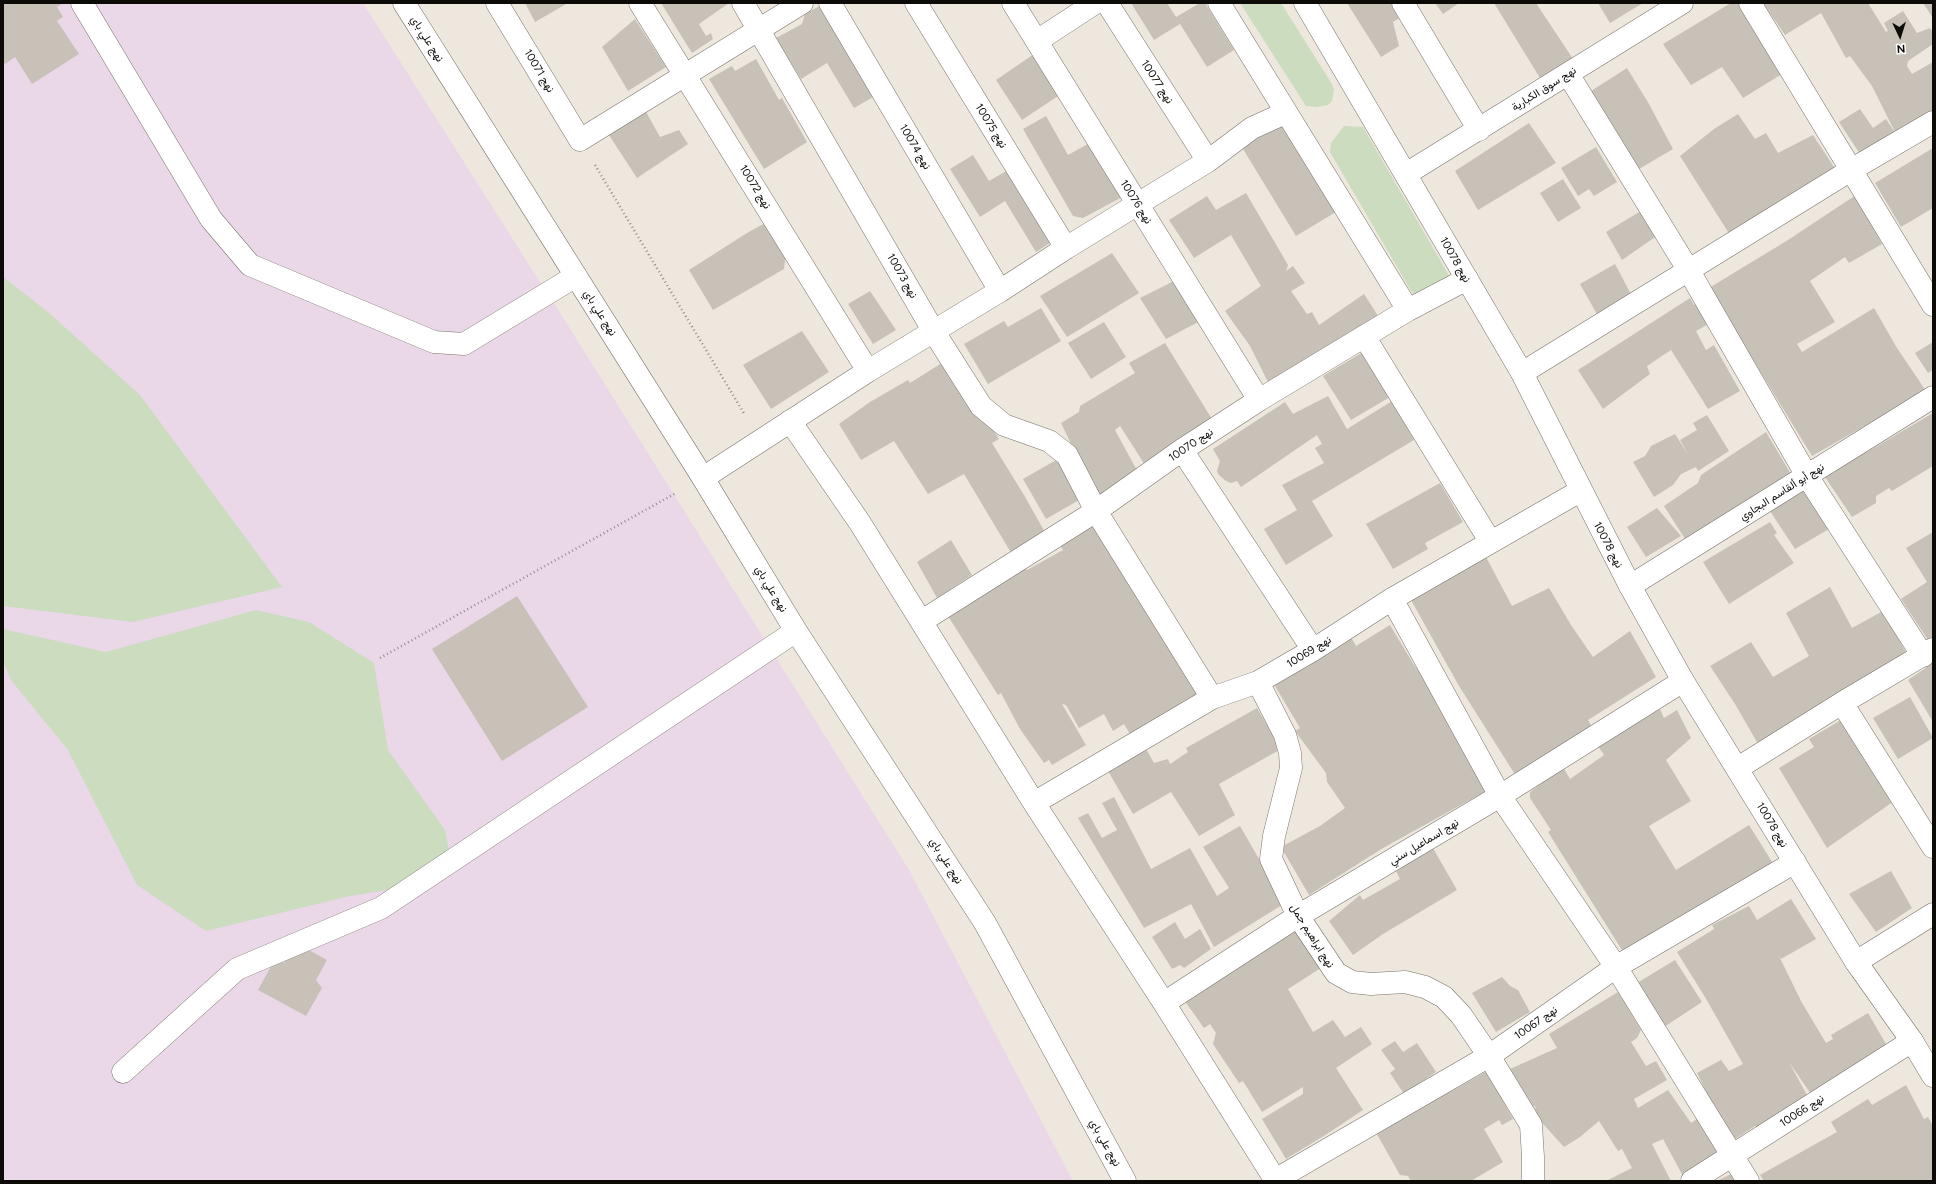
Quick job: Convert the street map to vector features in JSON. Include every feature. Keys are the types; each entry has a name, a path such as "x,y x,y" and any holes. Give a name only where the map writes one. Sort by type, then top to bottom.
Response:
{"street":[{"path":"82,3 211,219 250,265 434,342 464,344 576,276"},
{"name":"نهج علي باي","path":"404,3 703,478 796,631 985,923 1125,1181"},
{"name":"نهج 10071","path":"497,3 580,140"},
{"name":"نهج 10072","path":"640,3 868,371"},
{"name":"نهج 10073","path":"743,3 934,332 981,406 1004,425 1049,441 1067,455 1096,511 1212,698"},
{"path":"580,140 802,3"},
{"name":"نهج 10074","path":"830,3 1000,291"},
{"name":"نهج 10075","path":"916,3 1066,248"},
{"name":"نهج 10076","path":"1013,3 1259,400"},
{"path":"1036,41 1095,3"},
{"name":"نهج 10077","path":"1107,3 1208,161"},
{"path":"1219,3 1285,113 1408,310"},
{"name":"نهج 10078","path":"1305,3 1522,373 1580,491 1630,586 1683,681 1738,768 1856,962 1912,1041 1933,1076"},
{"path":"1403,3 1479,130"},
{"path":"1750,3 1933,305"},
{"name":"نهج سوق الكبارية","path":"1406,174 1568,74 1670,6"},
{"path":"1568,74 1689,271 1807,476 1928,652 1842,703 1738,768"},
{"path":"703,478 868,371 934,332 1066,248 1208,161 1252,128 1285,113"},
{"path":"1522,373 1851,170 1933,122"},
{"name":"نهج 10070","path":"922,621 1096,511 1182,450 1259,400 1408,310 1467,280"},
{"path":"1364,336 1490,541"},
{"name":"نهج أبو ألقاسم البجاوي","path":"1630,586 1933,397"},
{"path":"790,421 860,523 1034,803 1164,1003 1275,1180"},
{"path":"1182,450 1313,650"},
{"name":"نهج 10069","path":"1034,803 1212,698 1258,682 1313,650 1392,599 1490,541 1580,491"},
{"path":"1392,599 1500,796 1616,967 1748,1181"},
{"path":"123,1072 237,969 381,908 796,631"},
{"name":"نهج اسماعيل سني","path":"1164,1003 1298,916 1500,796 1683,681"},
{"name":"نهج ابراهيم جمل","path":"1258,682 1285,735 1290,753 1291,768 1274,836 1271,859 1298,916 1336,973 1352,982 1371,984 1405,982 1425,986 1444,997 1461,1015 1489,1056 1531,1125 1533,1181"},
{"path":"1842,703 1933,847"},
{"name":"نهج 10067","path":"1275,1180 1489,1056 1616,967 1795,862"},
{"path":"1856,962 1933,914"},
{"name":"نهج 10066","path":"1692,1181 1912,1041"}],"path":[{"path":"580,140 761,441"},
{"path":"380,658 703,478"}],"shaded area":[{"path":"3,3 363,3 559,311 909,870 1073,1181 3,1181"}],"green space":[{"path":"1240,3 1281,3 1332,84 1334,90 1332,101 1328,105 1317,107 1306,106"},
{"path":"1344,126 1363,127 1451,279 1416,296 1411,291 1330,152 1331,143"},
{"path":"3,277 48,312 140,395 282,587 133,622 3,606"},
{"path":"256,610 309,622 374,663 388,750 445,830 449,851 411,886 350,896 206,931 137,885 68,750 11,680 3,661 3,629 106,652"}],"building":[{"path":"3,3 63,3 57,7 63,17 57,21 79,54 32,84 15,57 5,64 3,61"},
{"path":"525,3 568,3 535,22"},
{"path":"661,3 729,3 699,24 706,36 711,33 713,39 692,53"},
{"path":"1131,3 1167,3 1176,17 1200,3 1205,3 1234,50 1207,67 1180,24 1154,40"},
{"path":"1347,3 1397,3 1405,15 1393,22 1399,46 1381,57"},
{"path":"1435,3 1459,3 1443,14"},
{"path":"1494,3 1536,3 1573,59 1540,78"},
{"path":"1598,3 1643,3 1610,23"},
{"path":"1731,3 1741,3 1782,74 1743,98 1722,67 1691,85 1663,44"},
{"path":"1763,3 1868,3 1886,32 1888,31 1884,23 1903,11 1917,33 1930,28 1933,32 1933,44 1908,61 1907,66 1912,74 1933,62 1933,110 1896,134 1872,86 1850,56 1846,58 1821,13 1785,35"},
{"path":"1923,3 1933,3 1933,18"},
{"path":"823,4 875,96 854,108 827,63 801,79 776,38 802,24 805,14"},
{"path":"635,19 666,67 628,91 602,47"},
{"path":"1040,50 1064,92 1022,120 996,80"},
{"path":"756,59 779,100 782,98 807,142 764,169 709,79 732,66 735,71"},
{"path":"1627,68 1649,104 1673,149 1639,169 1591,91"},
{"path":"1860,109 1873,128 1886,119 1896,134 1862,157 1839,122"},
{"path":"645,110 660,137 679,130 688,144 637,178 607,132"},
{"path":"1738,114 1755,139 1766,133 1778,153 1813,135 1836,170 1730,235 1680,156 1714,129"},
{"path":"1046,116 1068,155 1093,141 1124,196 1083,218 1073,216 1023,129"},
{"path":"1529,123 1556,163 1478,210 1455,171"},
{"path":"1281,125 1336,212 1296,236 1240,144 1260,133 1262,136"},
{"path":"1596,147 1617,182 1594,196 1589,189 1578,196 1561,168"},
{"path":"1933,148 1933,208 1901,227 1875,183"},
{"path":"973,155 989,181 1008,170 1056,239 1036,252 1005,201 980,217 950,169"},
{"path":"1563,179 1581,208 1558,222 1540,193"},
{"path":"1246,193 1288,265 1286,271 1293,266 1305,283 1291,291 1307,314 1312,312 1319,325 1364,294 1382,322 1271,388 1250,346 1225,311 1261,286 1231,235 1194,258 1169,220 1207,196 1216,210"},
{"path":"1856,195 1882,244 1849,263 1845,257 1810,281 1835,322 1797,344 1802,352 1874,308 1897,348 1926,391 1812,456 1709,288 1788,240"},
{"path":"1646,208 1661,233 1622,260 1606,232"},
{"path":"767,222 786,253 784,269 713,310 689,270"},
{"path":"1112,253 1139,293 1067,337 1040,296"},
{"path":"1615,264 1632,296 1598,316 1580,284"},
{"path":"1176,280 1202,320 1166,339 1140,298"},
{"path":"870,291 896,330 873,344 848,304"},
{"path":"1690,298 1694,305 1699,302 1710,323 1696,331 1706,350 1714,345 1740,391 1708,409 1671,350 1647,366 1650,374 1603,409 1578,370"},
{"path":"1041,308 1061,341 988,384 964,344 1004,321 1008,327"},
{"path":"1104,322 1126,357 1091,379 1068,343"},
{"path":"802,331 829,372 771,409 743,365"},
{"path":"1933,342 1933,370 1928,373 1915,353"},
{"path":"1165,343 1215,424 1147,468 1120,426 1115,430 1140,476 1102,502 1061,423 1079,412 1080,406 1135,373 1129,363"},
{"path":"1363,352 1390,397 1351,420 1323,376"},
{"path":"945,361 975,401 999,439 992,443 1046,534 1013,556 964,474 928,494 894,441 861,460 839,424 870,402 908,380 910,383"},
{"path":"1328,396 1347,429 1392,401 1414,440 1312,501 1333,536 1286,565 1264,529 1297,510 1282,485 1324,463 1315,448 1322,444 1317,435 1241,487 1237,481 1231,483 1219,475 1217,471 1220,461 1213,449 1285,402 1293,414"},
{"path":"1933,413 1933,466 1892,491 1889,488 1876,496 1876,503 1852,517 1825,477 1835,472 1840,462 1865,448 1867,452"},
{"path":"1707,415 1729,451 1698,471 1696,467 1681,474 1673,485 1654,497 1633,462 1645,456 1651,446 1675,434 1689,456 1680,440 1697,430 1693,423"},
{"path":"1766,432 1792,476 1687,542 1664,506 1698,483 1701,475"},
{"path":"1058,459 1081,499 1046,519 1023,479"},
{"path":"1806,482 1834,526 1795,549 1768,508"},
{"path":"1440,483 1463,522 1425,543 1428,549 1393,569 1366,524"},
{"path":"1657,508 1681,536 1646,557 1627,527"},
{"path":"1096,520 1200,695 1130,734 1124,724 1113,731 1104,714 1079,728 1066,705 1062,704 1086,745 1052,765 1049,760 1044,763 1020,729 1001,693 998,695 946,613 1024,565 1027,570 1063,550 1058,542"},
{"path":"1770,522 1777,533 1774,535 1794,563 1729,604 1703,562"},
{"path":"1933,532 1933,641 1930,643 1901,599 1927,582 1906,548"},
{"path":"951,540 972,575 937,598 917,562"},
{"path":"1486,557 1512,606 1549,588 1571,625 1593,657 1630,631 1656,677 1588,720 1592,727 1516,776 1459,686 1411,600"},
{"path":"1830,587 1852,628 1883,611 1909,658 1761,749 1735,704 1710,666 1751,642 1773,677 1809,656 1786,613"},
{"path":"517,596 588,707 502,761 432,649"},
{"path":"1390,625 1414,665 1445,708 1488,790 1383,848 1309,895 1281,847 1320,826 1345,808 1327,782 1326,773 1295,731 1300,728 1272,681 1348,632 1356,646"},
{"path":"1933,663 1933,722 1908,680"},
{"path":"1910,697 1933,738 1898,759 1873,718"},
{"path":"1257,708 1281,749 1219,784 1235,815 1199,836 1171,792 1133,814 1108,771 1145,747 1154,763 1168,759 1170,764 1188,752 1186,748"},
{"path":"1660,709 1664,718 1677,710 1691,738 1666,760 1691,801 1649,826 1676,870 1749,825 1774,865 1625,955 1548,832 1551,830 1530,798 1530,792 1563,767 1570,779 1604,755 1598,746"},
{"path":"1846,717 1897,799 1827,848 1779,768 1814,747 1809,739"},
{"path":"1114,797 1151,869 1190,848 1217,896 1229,888 1203,847 1240,826 1287,902 1214,947 1191,904 1144,928 1078,818 1088,813 1102,838 1117,830 1102,803"},
{"path":"1430,843 1457,890 1383,934 1353,955 1329,921 1360,895 1363,900 1400,879 1394,867"},
{"path":"1891,871 1912,908 1876,932 1849,894"},
{"path":"1791,899 1816,939 1781,959 1778,954 1801,1001 1826,1043 1833,1039 1831,1035 1868,1013 1890,1051 1815,1100 1789,1062 1808,1097 1759,1128 1755,1126 1735,1139 1713,1106 1697,1073 1721,1060 1729,1071 1743,1064 1705,997 1677,952 1714,929 1712,925 1749,906 1757,920"},
{"path":"1175,922 1185,939 1200,929 1211,949 1184,968 1180,965 1172,969 1152,937"},
{"path":"1297,927 1321,968 1288,989 1313,1032 1333,1020 1345,1037 1361,1027 1372,1044 1336,1068 1363,1110 1286,1159 1262,1119 1303,1094 1303,1087 1262,1112 1243,1081 1239,1083 1213,1044 1216,1033 1210,1024 1204,1028 1184,1000"},
{"path":"296,943 327,960 316,980 322,988 306,1016 258,990 275,959 284,963"},
{"path":"1675,960 1702,1002 1664,1027 1637,983"},
{"path":"1502,977 1510,986 1518,990 1530,1012 1496,1032 1472,993"},
{"path":"1618,992 1641,1030 1637,1038 1631,1042 1646,1066 1656,1061 1667,1080 1634,1099 1638,1108 1668,1090 1691,1123 1701,1116 1724,1155 1684,1178 1663,1139 1652,1144 1671,1181 1606,1181 1632,1168 1622,1149 1618,1151 1599,1121 1580,1137 1564,1147 1536,1116 1535,1105 1533,1107 1510,1069 1557,1048 1549,1034"},
{"path":"1395,1041 1403,1052 1417,1043 1436,1072 1404,1094 1390,1073 1395,1069 1381,1050"},
{"path":"1491,1069 1509,1100 1504,1103 1513,1119 1502,1125 1499,1120 1484,1129 1503,1162 1471,1181 1411,1181 1408,1176 1400,1175 1374,1129 1448,1087 1450,1092"},
{"path":"1906,1085 1924,1119 1928,1117 1933,1126 1933,1179 1930,1181 1764,1181 1760,1175 1837,1132 1831,1122 1868,1099 1872,1105"},
{"path":"1739,1170 1745,1181 1717,1181"}]}
